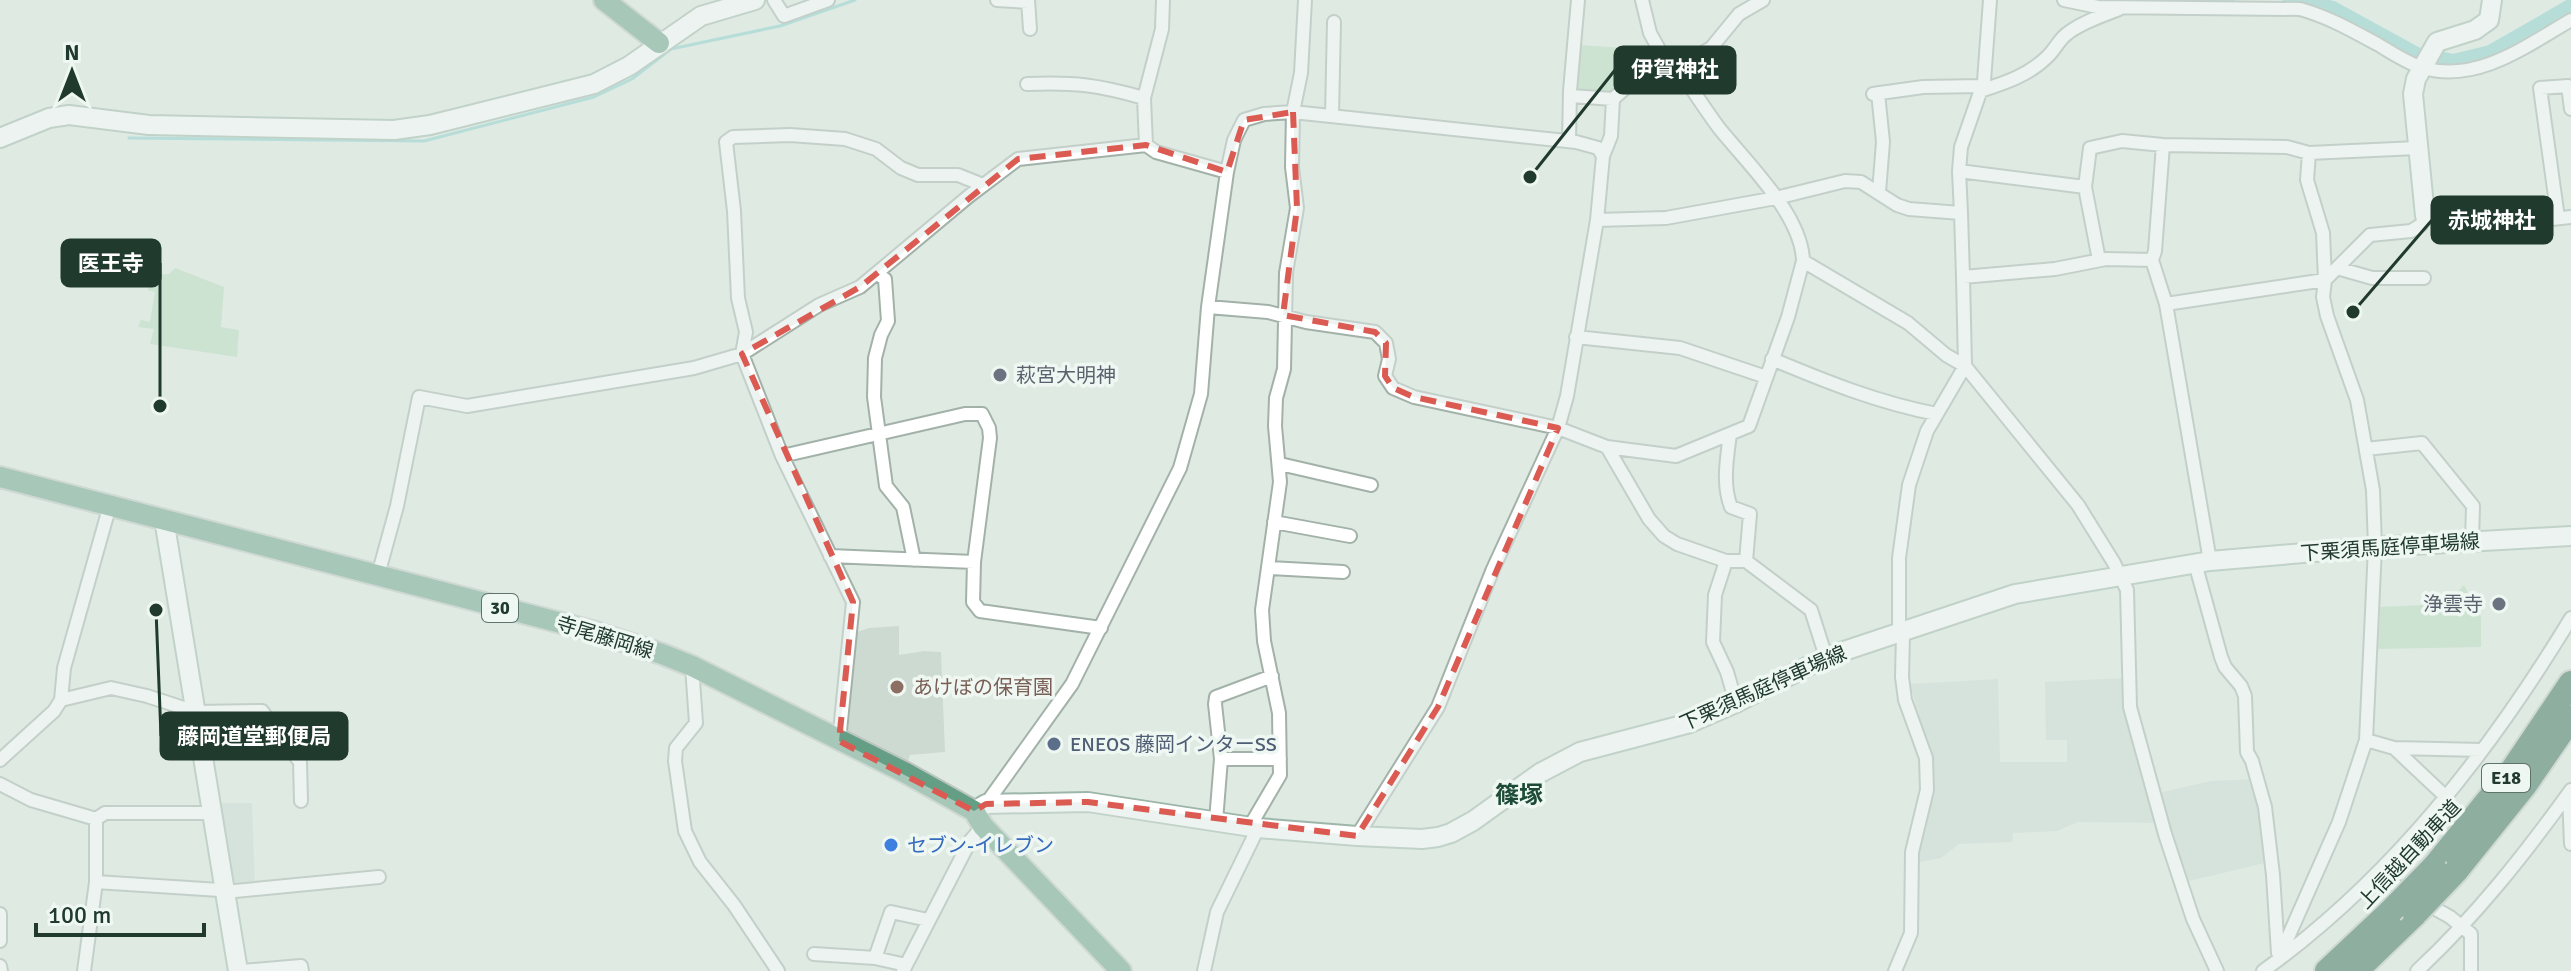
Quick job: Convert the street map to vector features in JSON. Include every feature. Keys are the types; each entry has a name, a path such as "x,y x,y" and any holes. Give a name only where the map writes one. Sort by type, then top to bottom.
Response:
{"highway":[{"name":"上信越自動車道","path":"2445,869 2571,683"},
{"name":"上信越自動車道","path":"2356,971 2403,913 2525,785 2571,718"},
{"name":"上信越自動車道","path":"2327,971 2403,913"}],"main road":[{"path":"604,0 659,43"},
{"path":"0,138 49,118 69,115 149,125 394,130 430,125 594,84 629,66 701,16 755,0"},
{"path":"2425,216 2413,94 2416,79 2442,38 2483,26 2492,13 2492,0"},
{"name":"寺尾藤岡線","path":"0,477 592,631 692,666 981,814 1121,971"},
{"path":"164,519 240,971"},
{"name":"下栗須馬庭停車場線","path":"981,814 1088,802 1254,827 1422,839 1451,833 1473,821 1540,773 1580,752 1690,723 1826,657 2015,594 2203,562 2375,547 2571,536"}],"street":[{"path":"774,0 784,16 828,0"},
{"path":"997,0 1028,1 1030,29"},
{"path":"1146,145 1144,98 1162,29 1163,0"},
{"path":"1204,971 1217,912 1280,775 1279,713 1264,641 1262,610 1280,464 1275,426 1276,398 1284,369 1286,273 1297,208 1292,167 1293,112 1301,73 1305,0"},
{"path":"1569,141 1578,0"},
{"path":"1208,307 1283,315 1306,322 1375,332 1386,343 1389,359 1385,376 1393,388 1414,397 1558,428 1607,447 1676,456 1749,426 1788,317 1803,261 1803,244 1776,198 1674,69 1650,33 1642,0"},
{"path":"1357,836 1438,707 1493,569 1558,428 1567,396 1597,220 1603,156 1611,136 1613,99 1632,82 1650,73 1674,69 1711,48 1739,14 1763,0"},
{"path":"1895,971 1911,933 1912,852 1927,790 1926,758 1905,700 1902,677 1899,558 1909,485 1927,431 1965,366 1959,171 1961,147 1981,89 1990,0"},
{"path":"2064,0 2098,7 2124,8 2300,9 2426,61 2473,69 2495,63 2571,20"},
{"path":"1879,192 1883,142 1875,94 1923,87 1981,89 2010,81 2032,70 2049,56 2065,35 2077,27 2124,8"},
{"path":"1332,115 1334,22"},
{"path":"1027,84 1071,82 1102,86 1144,98"},
{"path":"2166,304 2325,280 2370,235 2411,231 2421,225 2425,216 2565,217 2540,88 2568,86 2571,109"},
{"path":"1571,96 1613,99"},
{"path":"814,954 875,958 905,968 981,814 1072,684 1101,628 1180,468 1201,394 1208,307 1227,172 1234,140 1244,120 1264,114 1293,112 1332,115 1569,141 1598,148 1603,156"},
{"path":"839,741 853,602 782,456 742,354 746,332 738,298 734,211 726,142 733,137 790,135 845,139 876,149 901,168 918,175 958,175 983,185"},
{"path":"2099,260 2085,187 2090,148 2122,141 2163,145 2287,147 2309,153 2417,148"},
{"path":"378,575 397,506 419,397 467,406 694,368 742,354 819,305 860,287 1018,159 1146,145 1156,152 1227,172"},
{"path":"2163,145 2152,260 2166,304 2203,562 2221,657 2245,696 2247,752 2265,807 2278,960"},
{"path":"2278,960 2339,822 2366,740 2375,547 2373,490 2357,400 2323,297 2323,233 2307,180 2309,153"},
{"path":"1959,171 2085,187"},
{"path":"1597,220 1666,218 1776,198 1845,181 1861,182 1909,209 1961,213"},
{"path":"1963,277 2055,269 2099,260 2152,260"},
{"path":"1803,261 1908,323 1946,355 1965,366 2078,505 2121,575 2127,590 2130,707 2165,834 2193,919 2217,971"},
{"path":"2337,268 2372,278 2424,278"},
{"path":"877,274 885,279 888,321 875,358 874,397 881,462 886,486 903,507 914,560"},
{"path":"1576,337 1680,348 1766,377"},
{"path":"1772,359 1857,394 1937,414"},
{"path":"782,456 965,414 982,414 990,438 974,562 973,602 980,611 1101,628"},
{"path":"1730,434 1727,497 1731,507 1750,514 1746,561"},
{"path":"2366,449 2422,443 2473,506 2472,542"},
{"path":"1607,447 1649,519 1664,536 1677,544 1726,561 1746,561 1811,610 1826,657"},
{"path":"1280,464 1371,485"},
{"path":"0,760 54,711 61,700 64,668 110,505"},
{"path":"1274,522 1350,536"},
{"path":"830,556 974,562"},
{"path":"1726,561 1715,595 1713,642 1727,672 1736,703"},
{"path":"1269,568 1343,572"},
{"path":"2263,971 2308,938 2377,875 2446,797 2525,695 2571,618"},
{"path":"692,666 696,723 676,748 675,761 685,831 700,862 734,905 778,971"},
{"path":"1216,821 1221,759 1216,697 1272,676"},
{"path":"61,700 111,688 196,712 262,711 300,762 301,801"},
{"path":"2525,695 2538,703"},
{"path":"2366,740 2394,748 2482,750"},
{"path":"2394,748 2446,797"},
{"path":"1221,759 1280,759"},
{"path":"0,784 31,800 96,819 105,813 212,813"},
{"path":"2570,792 2571,844"},
{"path":"2417,971 2510,874 2570,792"},
{"path":"84,971 96,882 96,819"},
{"path":"2377,875 2450,917 2471,934 2471,971"},
{"path":"96,882 225,890 379,877"},
{"path":"875,958 891,912 928,920"},
{"path":"0,914 0,941"},
{"path":"240,971 301,966 302,971"},
{"path":"75,971 98,971"}],"highlighted area":[{"path":"1293,112 1297,208 1283,315 1375,332 1386,343 1385,376 1393,388 1414,397 1558,428 1438,707 1357,836 1088,802 986,804 974,811 839,741 853,602 742,354 860,287 1018,159 1146,145 1227,172 1244,120"}],"shaded area":[{"name":"あけぼの保育園","path":"899,626 899,655 941,652 945,752 910,755 908,762 848,732 857,632"},
{"path":"2125,678 2160,823 2078,822 2057,831 2013,833 2012,842 1959,844 1941,858 1916,863 1933,780 1933,765 1910,684 1998,679 2000,762 2067,762 2067,740 2046,740 2045,682"},
{"path":"2255,779 2269,862 2185,882 2159,793 2211,781"},
{"path":"221,803 252,803 255,887 234,888"}],"green space":[{"path":"1578,45 1624,48 1628,81 1614,95 1575,93"},
{"path":"175,268 224,287 221,327 239,330 237,357 150,344 154,329 138,327 141,320 150,322 155,292 148,290 149,275 169,274"},
{"path":"2464,585 2481,617 2481,647 2378,649 2380,607 2446,604"}],"waterway":[{"path":"129,138 424,141 594,97 632,79 671,49 780,26 855,0"},
{"path":"2094,0 2225,0"},
{"path":"2292,0 2332,11 2416,57 2454,64 2491,55 2571,9"}],"place":[{"name":"伊賀神社","path":"1530,177"},
{"name":"赤城神社","path":"2353,312"},
{"name":"萩宮大明神","path":"1000,375"},
{"name":"医王寺","path":"160,406"},
{"name":"浄雲寺","path":"2499,604"},
{"name":"藤岡道堂郵便局","path":"156,610"},
{"name":"あけぼの保育園","path":"897,687"},
{"name":"ENEOS 藤岡インターSS","path":"1054,744"},
{"name":"セブン-イレブン","path":"891,845"}],"district":[{"name":"篠塚","path":"1519,795"}]}
